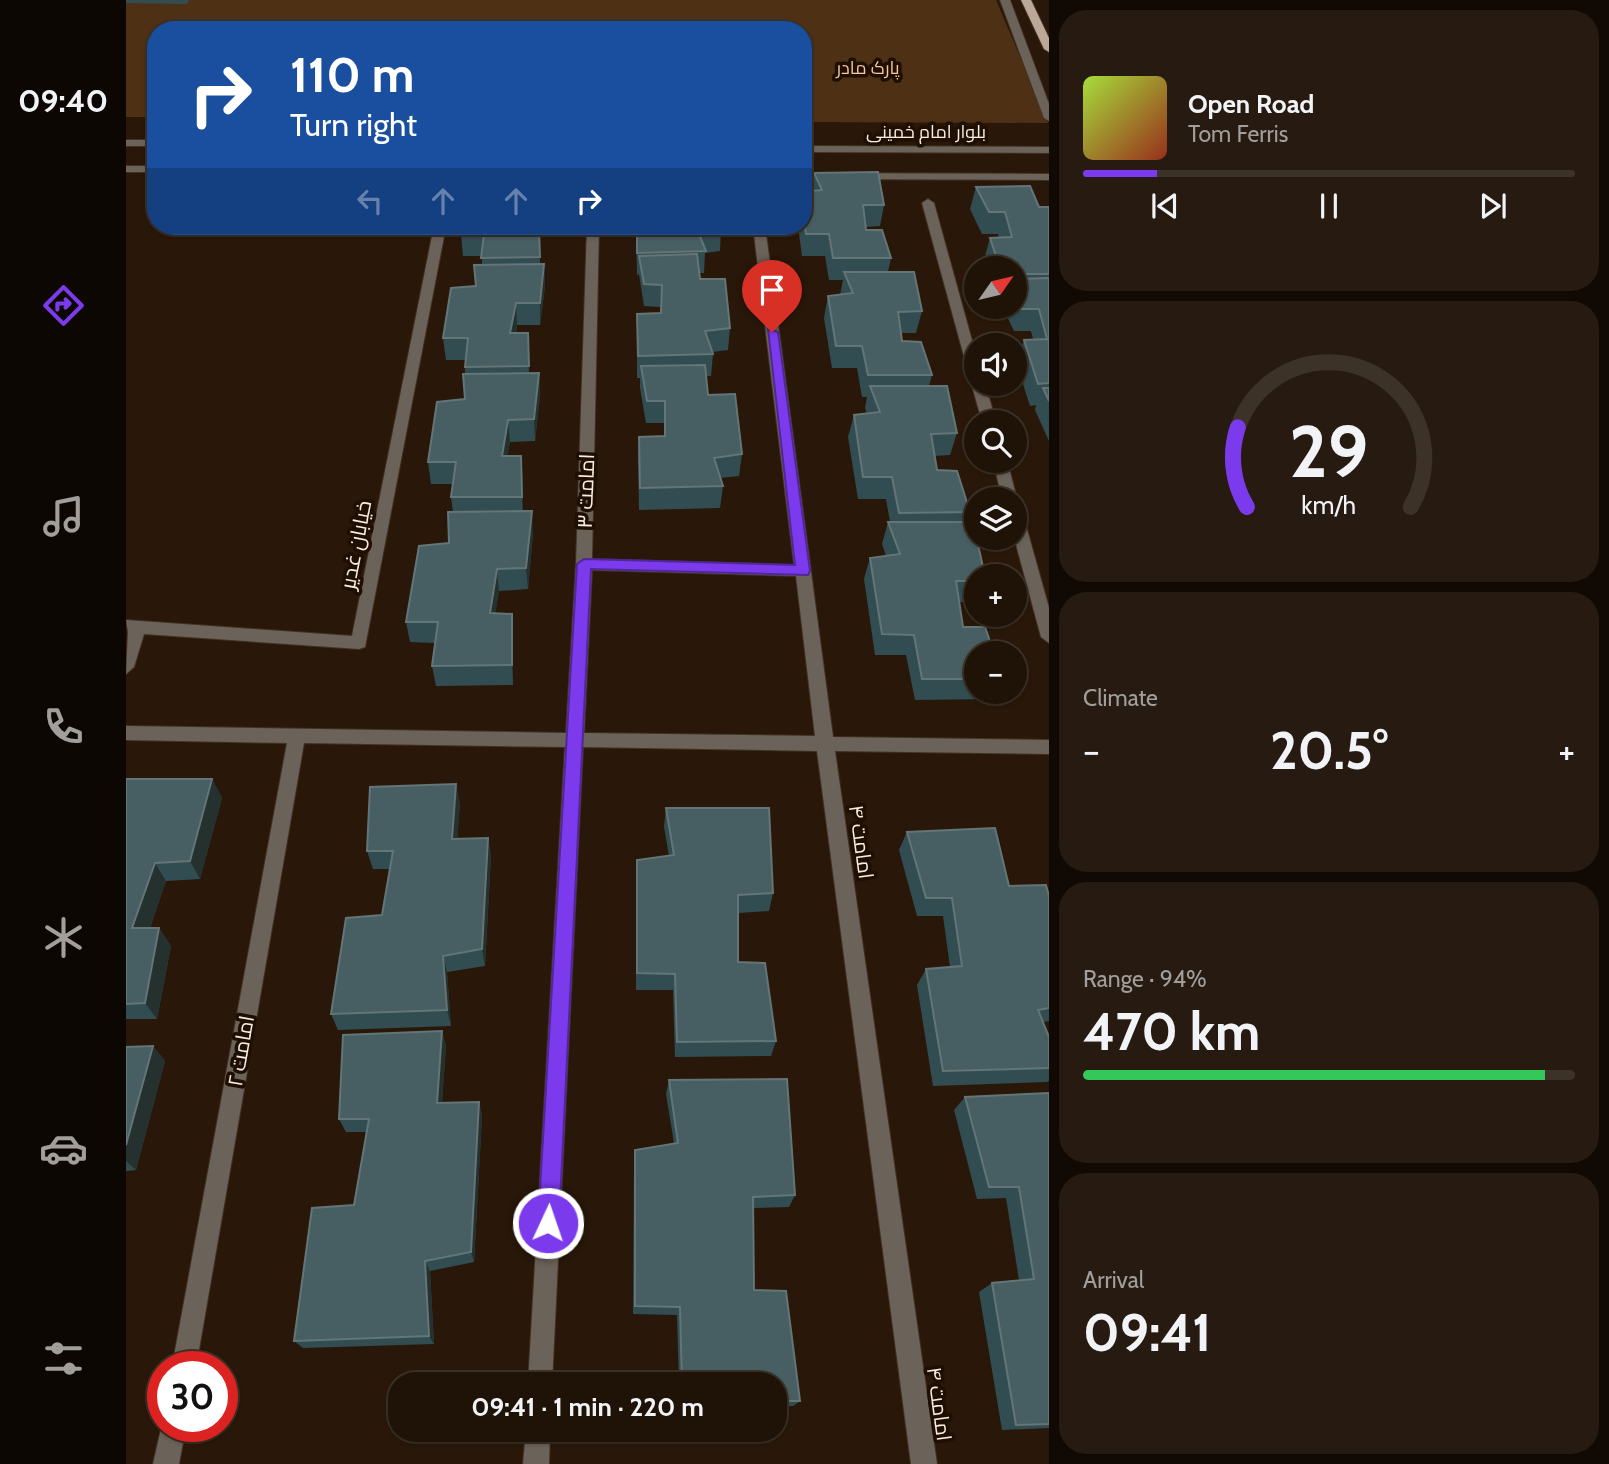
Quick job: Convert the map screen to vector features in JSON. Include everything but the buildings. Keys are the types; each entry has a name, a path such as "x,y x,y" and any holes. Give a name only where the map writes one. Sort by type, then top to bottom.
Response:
{"main road":[{"path":"1027,0 1049,49"}],"street":[{"path":"1005,0 1049,118"},
{"path":"126,143 147,143"},
{"name":"بلوار امام خمینی","path":"812,149 1049,150"},
{"path":"126,169 147,169"},
{"path":"812,176 1049,177"},
{"path":"928,203 964,334"},
{"name":"خیابان غدیر","path":"132,627 359,643 438,235"},
{"name":"امامت ۳","path":"541,1372 584,564 593,235"},
{"name":"امامت ۴","path":"760,235 825,743 924,1464"},
{"path":"1025,550 1049,637"},
{"path":"584,564 803,571"},
{"path":"126,667 132,627"},
{"path":"126,733 1049,747"},
{"name":"امامت ۲","path":"187,1351 297,735"},
{"path":"166,1464 170,1442"},
{"path":"536,1464 537,1442"}],"green space":[{"name":"پارک مادر","path":"126,0 996,0 1048,123 812,122 812,21 147,21 147,117 126,117"}],"route":[{"path":"548,1223 584,564 803,571 772,332"}]}
